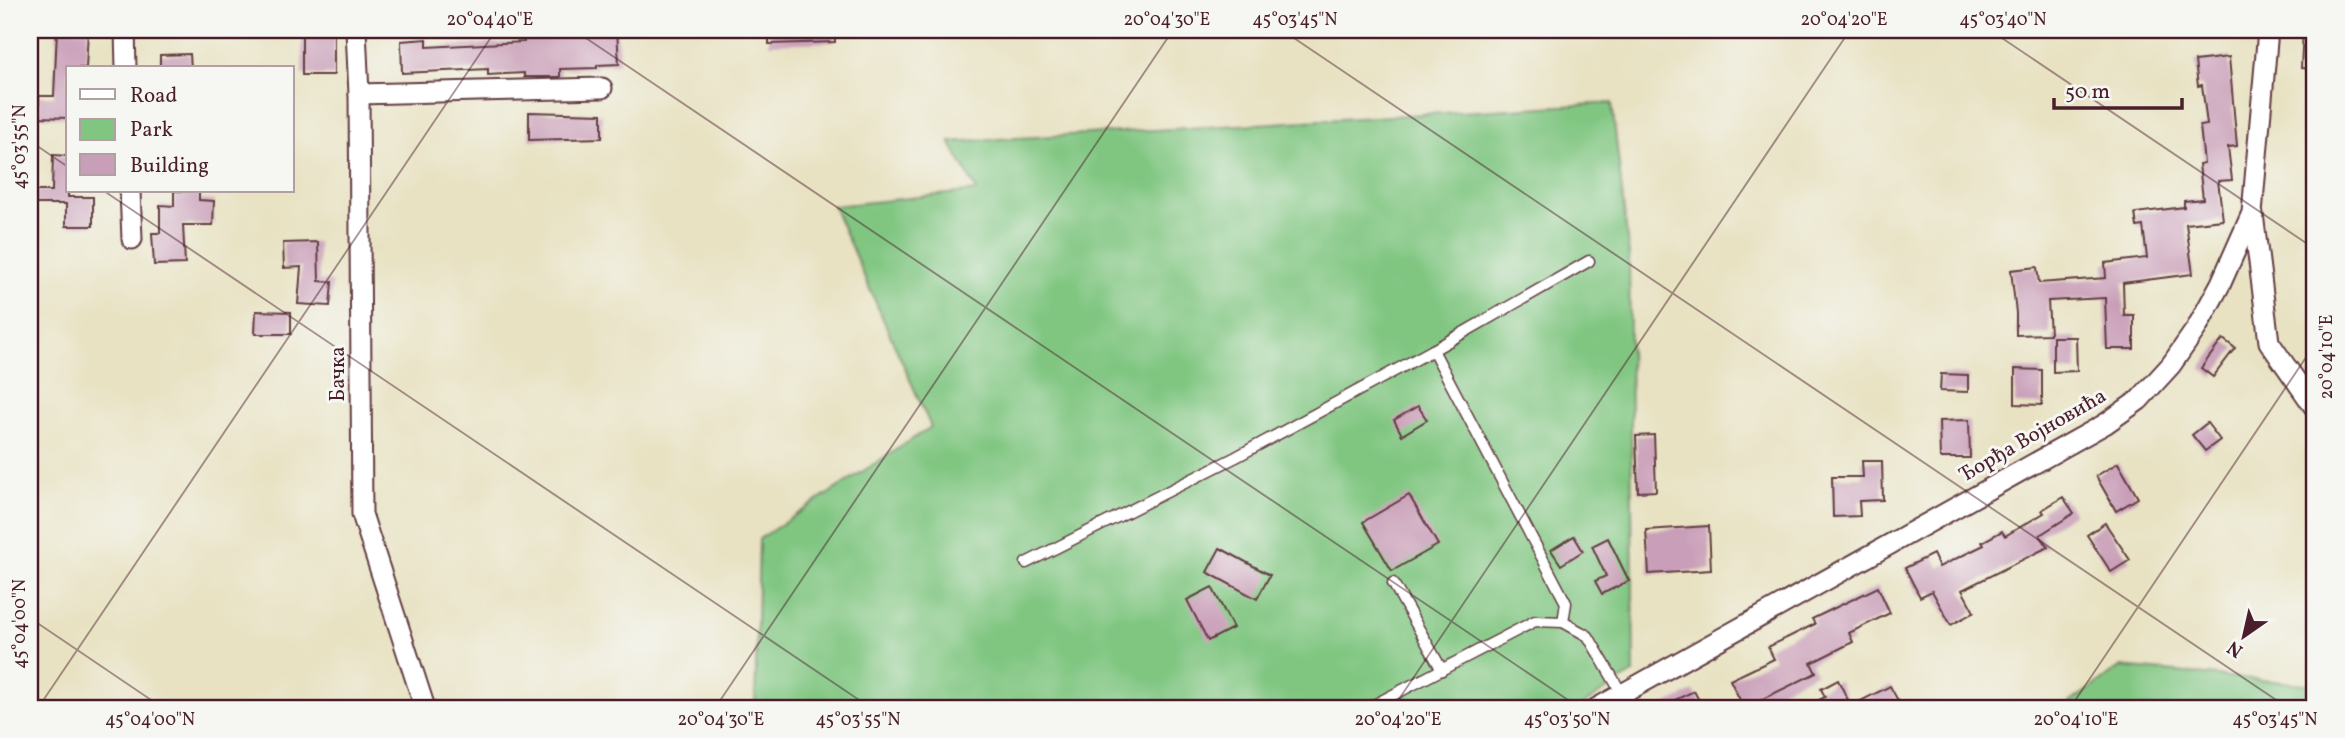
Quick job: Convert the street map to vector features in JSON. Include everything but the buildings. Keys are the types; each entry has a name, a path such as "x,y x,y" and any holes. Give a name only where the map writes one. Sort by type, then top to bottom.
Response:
{"street":[{"path":"125,30 126,66"},
{"name":"Бачка","path":"356,30 359,94 362,514 425,708"},
{"name":"Ђорђа Војновића","path":"1597,708 2105,424 2139,400 2171,365 2196,329 2221,283 2252,213 2268,30"},
{"path":"359,94 602,88"},
{"path":"130,192 132,239"},
{"path":"2252,213 2269,342 2315,408"}],"lane":[{"path":"1026,563 1236,457 1589,261"},
{"path":"1433,350 1566,603 1563,622"},
{"path":"1393,583 1442,670"},
{"path":"1368,708 1535,621 1563,622 1588,636 1622,694"}],"green space":[{"path":"1612,103 1629,255 1634,672 1578,708 755,708 759,539 931,427 833,206 977,191 950,142"},
{"path":"2121,667 2315,685 2315,708 2062,708"}],"waterway":[{"path":"2297,708 2315,699"}]}
